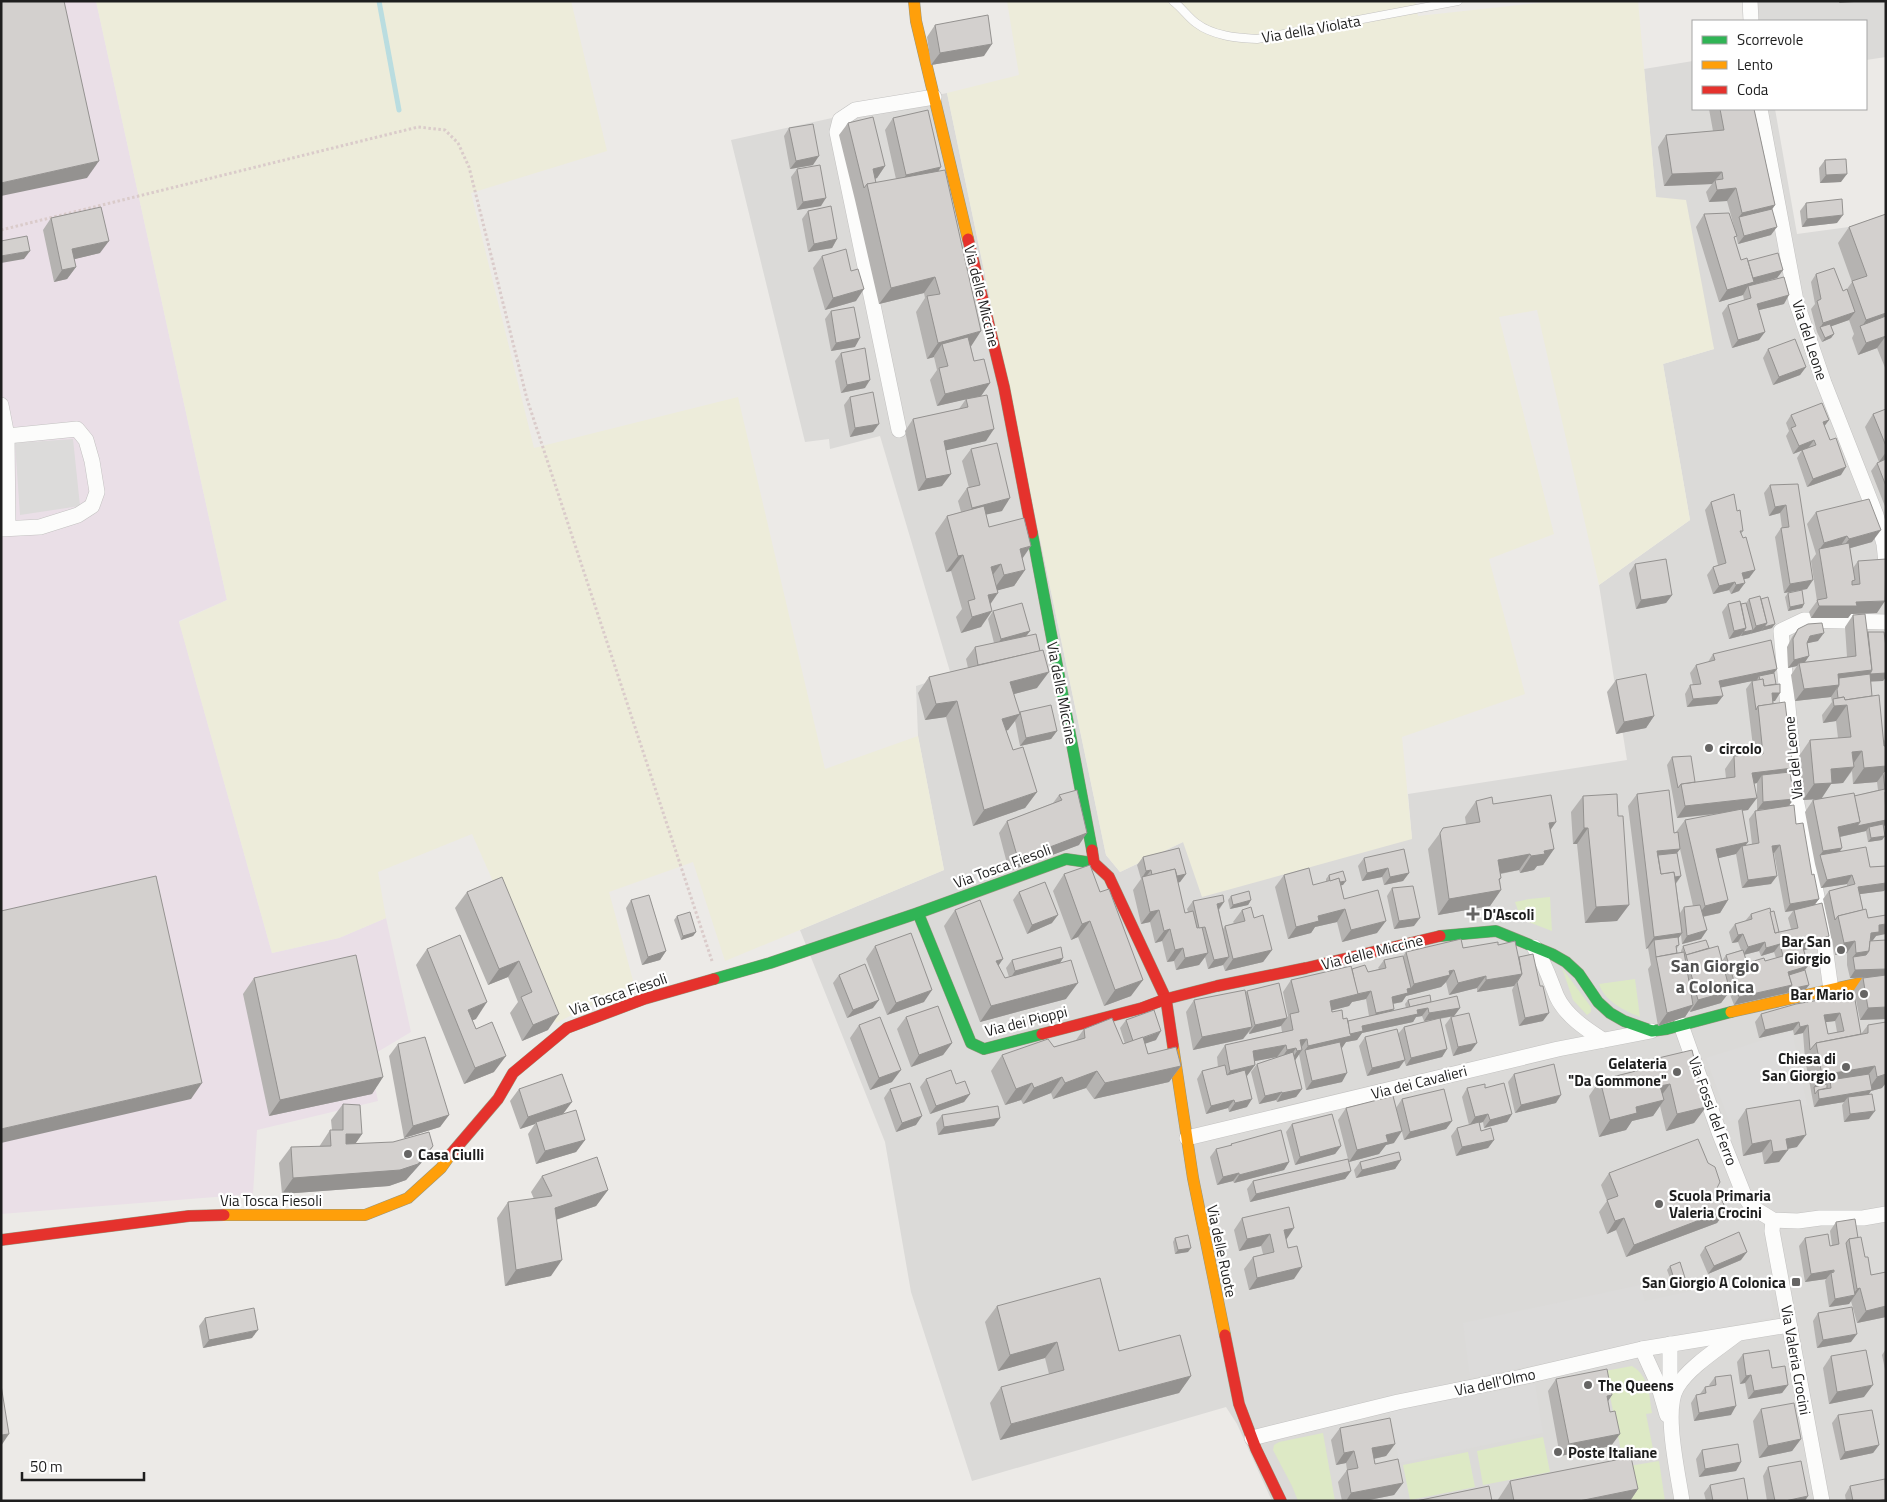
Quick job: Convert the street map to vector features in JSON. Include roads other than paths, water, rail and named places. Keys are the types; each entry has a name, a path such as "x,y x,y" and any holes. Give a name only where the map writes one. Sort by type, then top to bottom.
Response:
{"street":[{"name":"Via delle Miccine","path":"914,1 916,21 1004,387 1094,863"},
{"path":"1750,1 1750,20"},
{"path":"899,430 837,132 840,120 854,110 934,97"},
{"name":"Via del Leone","path":"1760,110 1796,301 1824,383 1876,516 1884,544 1886,563"},
{"path":"1,405 7,436 5,529 40,527 78,515 92,506 96,492 92,461 86,440 77,429 7,436"},
{"name":"Via del Leone","path":"1831,990 1820,910 1797,804 1781,631 1804,620 1886,622"},
{"name":"Via Tosca Fiesoli","path":"1,1240 189,1216 248,1214 365,1215 408,1198 441,1168 457,1145 498,1099 513,1072 567,1028 644,999 770,963 918,913 1066,859 1094,863"},
{"path":"1094,863 1110,878 1166,999"},
{"name":"Via dei Pioppi","path":"918,913 972,1043 984,1049 1142,1008 1166,999"},
{"name":"Via delle Miccine","path":"1166,999 1453,934 1496,931 1566,962 1579,974 1598,1002 1610,1013 1624,1021 1652,1031"},
{"path":"1534,947 1541,957 1558,999 1567,1012 1603,1040"},
{"path":"1652,1031 1667,1029 1752,1006 1860,984 1886,981"},
{"name":"Via delle Ruote","path":"1166,999 1206,1250 1237,1394 1252,1438 1281,1501"},
{"name":"Via Fossi del Ferro","path":"1682,1025 1719,1132 1744,1195 1752,1207 1773,1220 1798,1221 1820,1218 1862,1218 1886,1214"},
{"name":"Via dei Cavalieri","path":"1187,1138 1558,1048 1652,1031"},
{"name":"Via Valeria Crocini","path":"1773,1220 1772,1231 1822,1501"},
{"name":"Via dell'Olmo","path":"1252,1438 1398,1402 1522,1377 1642,1349 1789,1325"},
{"path":"1670,1406 1676,1389 1684,1377 1738,1332"},
{"path":"1670,1344 1670,1406 1682,1501"},
{"path":"1642,1349 1658,1384 1672,1431"}],"lane":[{"name":"Via della Violata","path":"1173,1 1197,24 1215,33 1234,38 1257,39 1458,1"}],"waterway":[{"path":"379,1 399,110"}],"place":[{"name":"circolo","path":"1709,748"},
{"name":"D'Ascoli","path":"1473,914"},
{"name":"Bar San Giorgio","path":"1841,950"},
{"name":"Bar Mario","path":"1864,994"},
{"name":"Chiesa di San Giorgio","path":"1846,1067"},
{"name":"Gelateria \"Da Gommone\"","path":"1677,1072"},
{"name":"Casa Ciulli","path":"408,1154"},
{"name":"Scuola Primaria Valeria Crocini","path":"1659,1204"},
{"name":"San Giorgio A Colonica","path":"1796,1282"},
{"name":"The Queens","path":"1588,1385"},
{"name":"Poste Italiane","path":"1558,1452"}],"district":[{"name":"San Giorgio a Colonica","path":"1715,975"}]}
